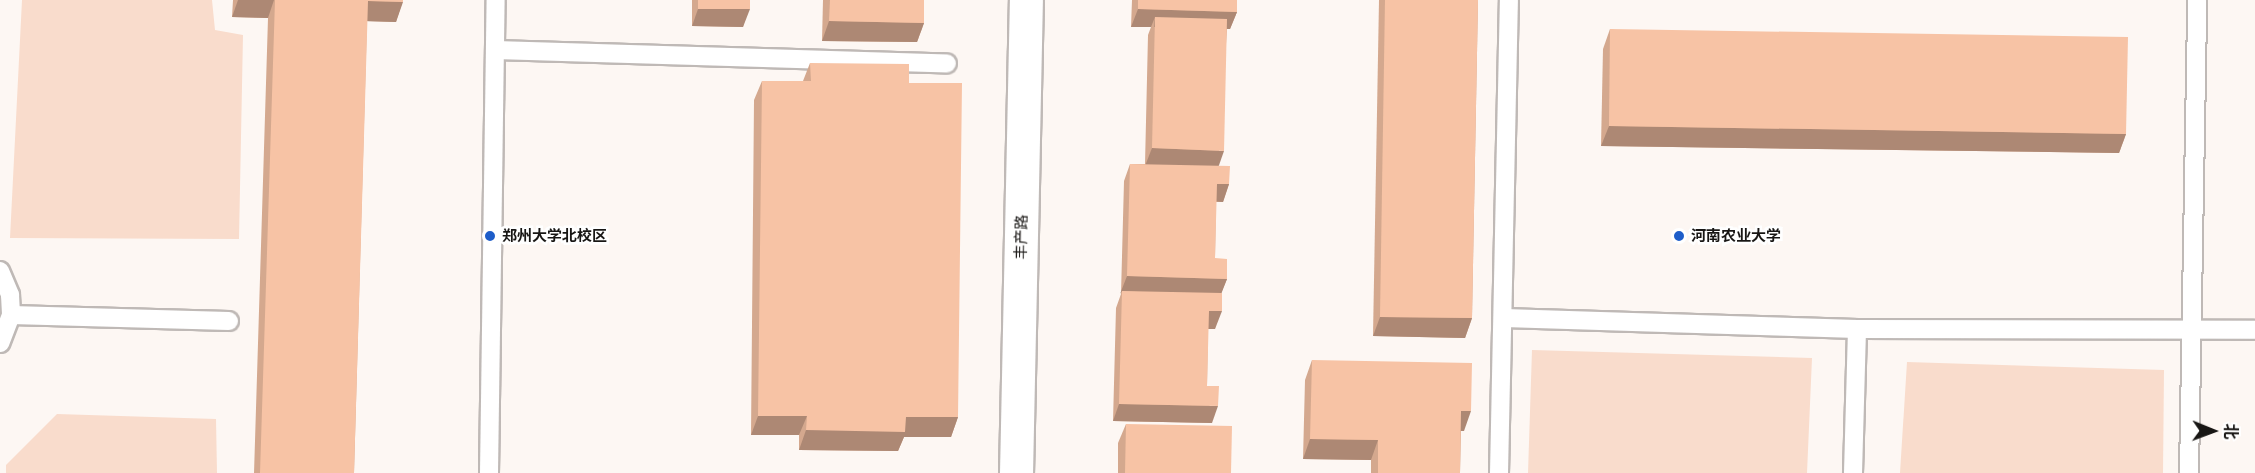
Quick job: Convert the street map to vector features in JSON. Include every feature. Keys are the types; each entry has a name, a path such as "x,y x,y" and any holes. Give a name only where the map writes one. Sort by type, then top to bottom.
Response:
{"street":[{"name":"丰产路","path":"1016,473 1026,0"}],"lane":[{"path":"489,473 496,0"},
{"path":"1499,473 1509,0"},
{"path":"2189,473 2197,0"},
{"path":"495,50 947,63"},
{"path":"0,270 10,295 11,315 0,343"},
{"path":"11,315 229,321"},
{"path":"1504,318 1857,329 2255,330"},
{"path":"1853,473 1857,329"}],"shaded area":[{"path":"22,0 212,0 215,30 243,35 239,239 10,238"},
{"path":"1532,350 1812,358 1807,473 1528,473"},
{"path":"1907,362 2164,370 2163,473 1900,473"},
{"path":"57,414 216,419 217,473 6,473 6,465"}],"building":[{"path":"275,0 403,0 403,2 368,1 354,473 260,473"},
{"path":"698,0 750,0 750,9 698,9"},
{"path":"830,0 924,0 924,23 829,21"},
{"path":"1138,0 1237,0 1237,12 1138,9"},
{"path":"1385,0 1478,0 1472,318 1380,317"},
{"path":"1155,17 1227,19 1224,151 1152,148"},
{"path":"1610,29 2128,37 2126,134 1609,126"},
{"path":"810,63 909,64 909,83 962,83 958,417 906,417 905,432 806,430 807,416 758,416 762,81 811,81"},
{"path":"1130,164 1230,166 1229,184 1217,184 1215,258 1227,259 1227,279 1127,276"},
{"path":"1122,291 1222,293 1222,311 1209,311 1207,386 1219,386 1218,406 1119,404"},
{"path":"1312,360 1472,363 1471,411 1461,411 1460,473 1378,473 1378,440 1310,439"},
{"path":"1126,424 1232,426 1231,473 1125,473"}],"place":[{"name":"郑州大学北校区","path":"490,236"},
{"name":"河南农业大学","path":"1679,236"}]}
